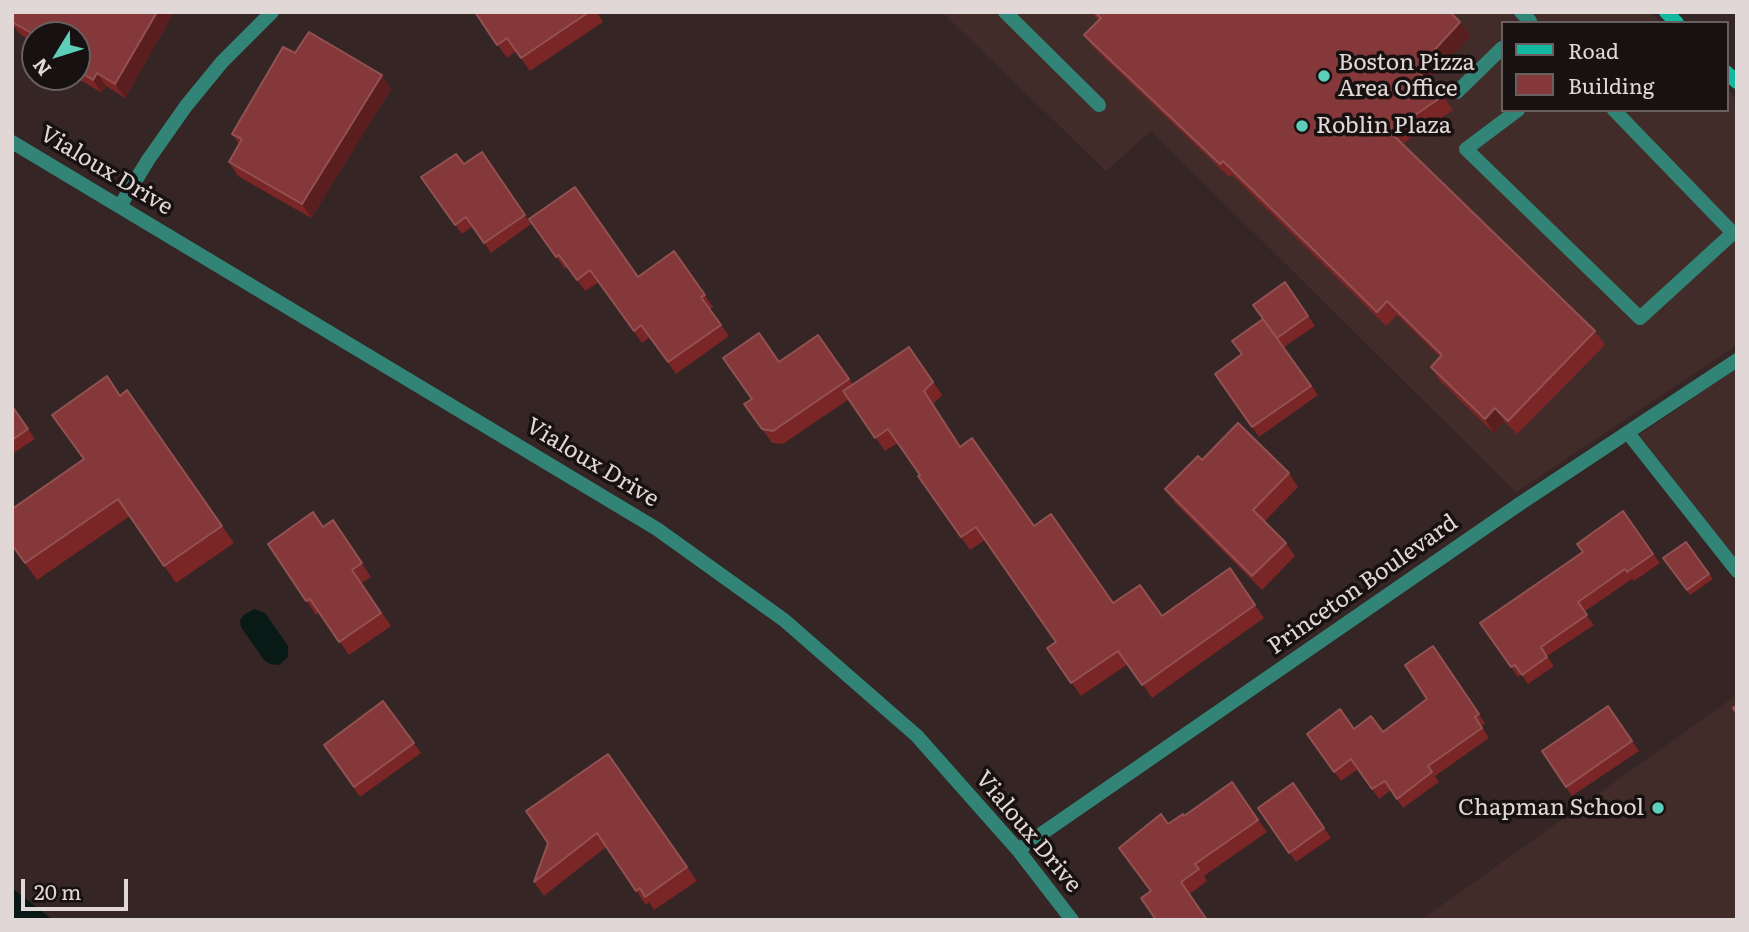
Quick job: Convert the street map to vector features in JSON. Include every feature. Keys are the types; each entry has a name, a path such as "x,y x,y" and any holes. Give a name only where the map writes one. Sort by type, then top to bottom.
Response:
{"street":[{"path":"120,206 186,106 222,62 272,12"},
{"path":"1004,12 1099,105"},
{"path":"1457,92 1500,50"},
{"path":"1515,112 1466,149 1640,318 1735,231 1616,112"},
{"name":"Vialoux Drive","path":"12,142 657,529 784,620 917,736 1018,850 1072,920"},
{"name":"Princeton Boulevard","path":"1018,850 1507,513 1737,360"},
{"path":"1628,433 1737,571"}],"shaded area":[{"path":"942,12 1650,12 1659,21 1500,21 1500,112 1728,112 1728,90 1737,99 1737,345 1516,492 1151,131 1106,171"},
{"path":"1737,368 1737,560 1639,435"},
{"path":"254,609 265,613 288,646 288,657 279,665 264,660 241,627 240,620"},
{"name":"Chapman School","path":"1737,695 1737,920 1421,920"},
{"path":"12,888 53,920 12,920"}],"building":[{"path":"15,12 157,12 115,84 97,73 93,80 91,79 91,21 21,21 21,27 12,22"},
{"path":"475,12 589,12 521,58 507,38 497,45"},
{"path":"1095,12 1450,12 1460,22 1416,70 1443,96 1390,132 1595,331 1508,421 1495,408 1485,419 1431,367 1442,355 1387,301 1377,312 1223,161 1220,164 1084,35 1101,18"},
{"path":"309,32 382,75 302,204 229,162 242,139 232,134 283,47 295,53"},
{"path":"482,152 525,215 484,243 466,217 455,225 421,177 456,154 464,164"},
{"path":"575,187 638,277 674,251 705,295 701,297 721,325 668,362 641,325 634,331 590,270 577,280 559,255 556,257 529,219"},
{"path":"1285,282 1308,316 1277,338 1253,305"},
{"path":"1263,319 1311,386 1252,427 1215,374 1242,354 1232,341"},
{"path":"759,333 779,362 818,335 849,379 773,431 762,429 744,404 752,399 723,358"},
{"path":"909,347 933,382 924,391 960,447 972,438 1034,526 1051,514 1113,603 1140,585 1162,616 1230,568 1255,605 1142,685 1118,651 1071,683 1047,648 1056,642 976,527 961,537 888,429 875,438 843,391"},
{"path":"107,376 120,396 127,390 222,526 164,566 118,499 25,563 12,545 12,509 84,459 52,415"},
{"path":"12,406 28,429 12,440"},
{"path":"1238,423 1289,473 1253,510 1286,543 1252,576 1165,489 1198,456 1202,460"},
{"path":"1623,511 1653,554 1627,572 1625,569 1578,602 1587,615 1541,647 1547,657 1522,675 1515,665 1511,667 1480,623 1583,552 1577,544"},
{"path":"313,512 323,527 333,520 362,563 352,570 381,613 339,642 310,599 306,601 268,544"},
{"path":"1686,542 1709,574 1687,590 1663,558"},
{"path":"1433,646 1479,714 1475,717 1482,728 1428,766 1432,772 1397,799 1385,781 1372,789 1351,759 1334,772 1307,734 1340,709 1354,729 1371,716 1383,732 1427,699 1405,665"},
{"path":"383,701 414,743 354,787 324,745"},
{"path":"1608,706 1632,741 1566,787 1542,751"},
{"path":"608,754 687,867 645,897 640,888 636,891 597,833 534,882 548,843 526,811"},
{"path":"1232,782 1258,820 1195,864 1199,869 1181,882 1207,920 1156,920 1141,898 1151,891 1119,848 1161,814 1168,824"},
{"path":"1293,783 1324,828 1289,853 1258,808"}],"place":[{"name":"Boston Pizza Area Office","path":"1324,76"},
{"name":"Roblin Plaza","path":"1302,126"},
{"name":"Chapman School","path":"1658,808"}]}
